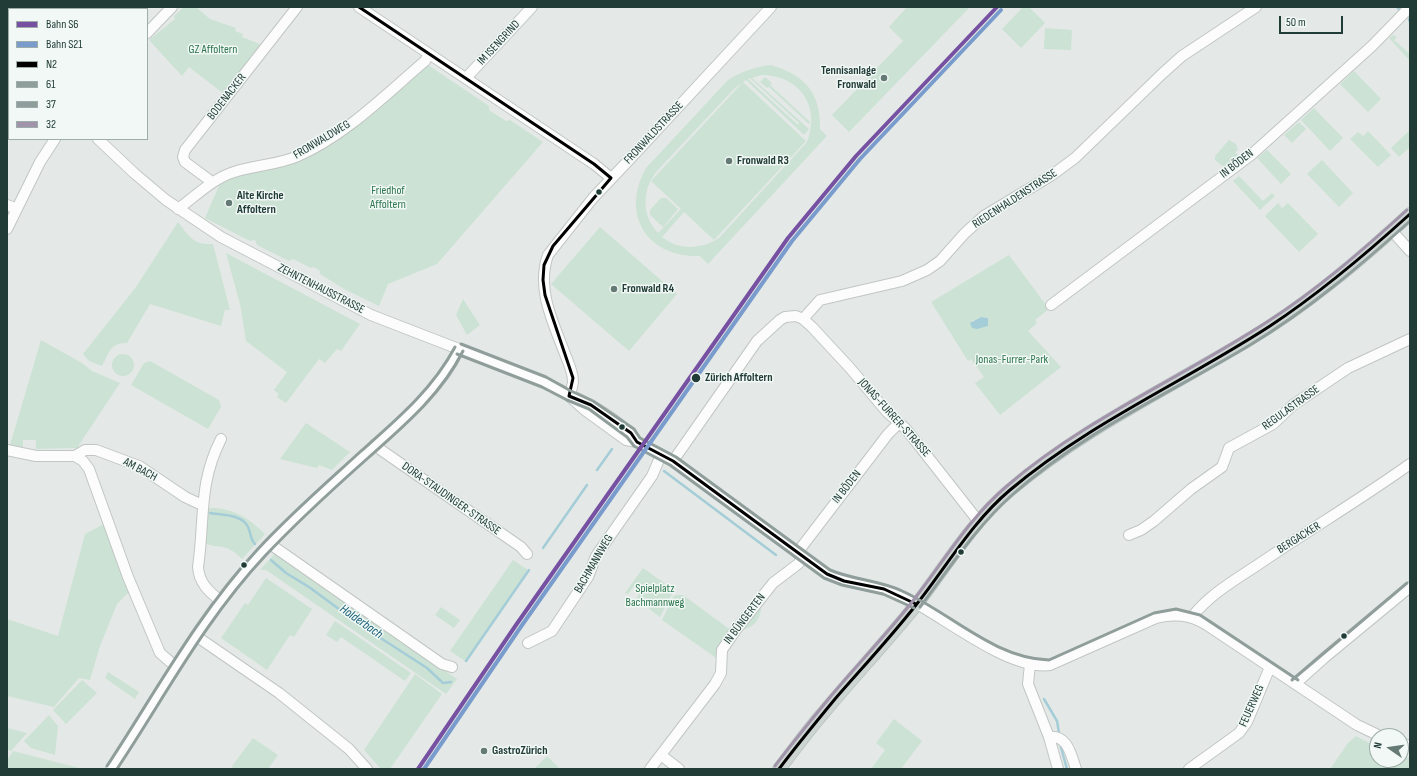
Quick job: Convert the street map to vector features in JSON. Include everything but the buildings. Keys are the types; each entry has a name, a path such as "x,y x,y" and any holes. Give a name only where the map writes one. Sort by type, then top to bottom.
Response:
{"main road":[{"path":"779,769 825,710 873,658 979,522 1010,490 1045,462 1098,427 1251,338 1288,314 1325,287 1410,214"}],"street":[{"path":"148,32 172,7"},
{"name":"BODENACKER","path":"212,182 185,162 183,157 185,150 297,7"},
{"path":"359,7 594,164 611,178"},
{"name":"IM ISENGRIND","path":"466,78 532,7"},
{"name":"FRONWALDSTRASSE","path":"569,396 573,378 546,301 543,280 544,265 553,246 611,178 771,7"},
{"name":"RIEDENHALDENSTRASSE","path":"803,319 820,300 902,281 926,270 940,261 965,233 984,216 1052,175 1075,158 1182,56 1256,7"},
{"name":"IN BÖDEN","path":"1051,304 1251,155 1366,52 1409,9"},
{"name":"FRONWALDWEG","path":"178,209 212,182 233,172 274,164 299,155 326,140 352,123 425,61 429,54"},
{"path":"7,229 40,162 54,140"},
{"name":"ZEHNTENHAUSSTRASSE","path":"99,140 134,173 178,209 221,237 371,315 544,382 569,396 591,404 631,433 637,442 673,460 800,556 836,579 900,594 979,641 1017,660 1043,666 1057,663 1156,618 1175,614 1192,617"},
{"path":"7,205 17,209"},
{"path":"1392,231 1410,251"},
{"path":"673,460 760,336 785,317 796,316 803,319"},
{"name":"JONAS-FURRER-STRASSE","path":"803,319 850,368 887,412 920,445 979,522"},
{"name":"REGULASTRASSE","path":"1129,535 1141,530 1154,521 1191,489 1222,467 1229,448 1273,424 1293,405 1342,372 1410,339"},
{"path":"113,768 175,666 238,579 270,544 422,401 455,359 459,349"},
{"name":"IN BÖDEN","path":"800,556 888,434 899,423"},
{"path":"221,439 211,458 206,477 202,505 198,574 208,590 221,601"},
{"name":"DORA-STAUDINGER-STRASSE","path":"375,444 381,450 522,547 527,554"},
{"name":"AM BACH","path":"7,450 36,456 75,456 85,450 96,450 139,466 185,497 202,505"},
{"name":"BACHMANNWEG","path":"528,643 552,631 588,577 596,556 652,476 661,454"},
{"path":"75,456 89,469 128,578 160,654 175,666"},
{"name":"BERGACKER","path":"1192,617 1204,602 1230,583 1288,544 1360,499 1410,464"},
{"path":"270,544 442,664 452,667"},
{"name":"IN BÜNGERTEN","path":"650,769 715,684 721,673 722,650 735,630 773,583 798,564 800,556"},
{"path":"1295,684 1318,663 1410,587"},
{"path":"1192,617 1207,625 1357,726 1369,731"},
{"path":"196,636 279,693 349,749 367,769"},
{"path":"1030,664 1028,684 1049,737 1058,769"},
{"name":"FEUERWEG","path":"1189,769 1239,733 1247,722 1270,667"},
{"path":"1049,737 1058,737 1062,739 1068,748 1076,769"},
{"path":"661,755 679,769"}],"green space":[{"name":"GZ Affoltern","path":"184,7 196,7 210,19 236,28 235,31 243,34 242,37 262,45 224,94 189,67 182,76 149,40 175,19 174,16"},
{"name":"Tennisanlage Fronwald","path":"907,7 970,7 849,132 832,115 903,41 889,27"},
{"path":"1023,7 1029,7 1045,23 1021,48 1002,29"},
{"path":"1045,28 1072,30 1071,50 1044,49"},
{"path":"1393,35 1397,37 1394,40 1410,54 1410,61 1389,38"},
{"name":"Friedhof Affoltern","path":"428,65 489,106 489,110 506,121 510,120 543,142 437,264 388,284 379,306 344,289 320,274 320,271 314,267 311,268 293,259 289,261 257,245 255,240 250,241 205,218 221,181 289,163"},
{"name":"Fronwald R3","path":"771,65 793,74 809,87 818,105 820,129 827,136 708,264 700,256 681,255 666,250 653,241 643,230 638,217 636,201 639,185 646,168 728,80 754,68","holes":["761,75 775,76 787,81 804,95 809,105 811,117 811,129 807,142 719,238 705,245 690,247 668,241 662,237 684,212 714,240 806,141 743,82 746,80 804,135 809,129 752,78","750,78 799,123 798,125 748,79","743,82 651,181 681,209 658,233 652,226 646,210 646,194 652,178 734,89"]},
{"path":"1354,71 1381,99 1368,112 1340,84"},
{"path":"765,77 772,83 770,85 810,122 809,124 769,87 767,88 760,82"},
{"path":"1314,108 1343,138 1330,151 1301,120"},
{"path":"1299,122 1306,129 1292,143 1284,135"},
{"path":"1410,130 1410,147 1399,157 1391,148"},
{"path":"1368,131 1391,155 1378,167 1350,139 1358,132 1363,136"},
{"path":"1229,140 1236,144 1238,150 1235,152 1238,155 1224,167 1215,160 1215,156"},
{"path":"1267,150 1291,174 1281,184 1257,158"},
{"path":"1322,160 1353,193 1339,207 1307,174"},
{"path":"1239,176 1263,201 1272,193 1275,196 1260,210 1233,181"},
{"path":"661,198 666,198 678,209 663,227 650,215 650,210"},
{"path":"1278,203 1282,208 1288,203 1318,234 1299,252 1265,216"},
{"path":"178,222 192,239 201,243 213,244 230,310 225,310 221,326 150,304 127,343 113,347 102,366 89,361 83,354 136,287"},
{"name":"Fronwald R4","path":"600,227 677,294 629,351 551,284"},
{"path":"226,253 360,324 341,351 337,349 325,363 319,359 286,403 277,397 279,394 274,390 287,372 246,341 240,304"},
{"name":"Jonas-Furrer-Park","path":"1009,255 1049,309 1035,320 1037,323 1028,331 1061,367 1000,415 975,383 984,377 971,359 968,361 931,302","holes":["981,317 988,318 985,327 972,328 972,321"]},
{"path":"463,299 480,325 467,335 456,315"},
{"path":"41,340 82,363 92,371 120,383 77,448 36,449 36,440 23,440 23,448 10,445"},
{"path":"123,354 131,357 134,365 131,373 123,376 115,373 112,365 115,357"},
{"path":"150,361 219,400 221,407 208,429 131,385 144,363"},
{"path":"306,423 350,452 332,470 319,465 317,468 280,459"},
{"path":"208,508 225,509 240,515 253,523 265,534 242,559 229,549 206,544"},
{"path":"104,524 130,591 117,604 100,646 90,680 79,678 54,707 7,696 7,619 58,636 85,534"},
{"path":"275,553 457,679 446,694 266,570 260,570"},
{"path":"513,560 528,570 465,661 450,651"},
{"name":"Spielplatz Bachmannweg","path":"643,568 674,590 660,617 636,599 641,591 634,586 628,594 625,593"},
{"path":"266,578 312,609 294,637 290,635 267,670 221,638 245,603 248,605"},
{"path":"676,595 683,595 732,631 719,660 662,620 673,597"},
{"path":"761,605 759,618 756,622 750,627 741,630"},
{"path":"441,607 460,620 454,628 435,615"},
{"path":"335,621 411,673 405,681 341,637 337,642 326,635"},
{"path":"108,672 139,692 135,699 105,678"},
{"path":"415,674 442,694 390,769 381,769 364,750"},
{"path":"82,680 97,693 66,724 53,710"},
{"path":"49,715 58,726 55,755 31,748 24,741"},
{"path":"894,719 922,741 901,769 871,769 885,750 876,743"},
{"path":"7,728 27,733 11,751 7,749"},
{"path":"1356,736 1369,743 1369,768 1409,768 1409,758 1410,769 1330,769 1348,743"},
{"path":"253,738 278,755 268,769 233,769 232,766"},
{"path":"13,751 83,769 7,769 7,760"},
{"path":"547,756 560,769 534,769"}],"water":[{"path":"981,317 988,318 988,326 977,329 972,328 970,323"}],"waterway":[{"name":"Holderbach","path":"597,470 612,449"},
{"name":"Holderbach","path":"664,471 776,555"},
{"name":"Holderbach","path":"543,548 587,485"},
{"name":"Holderbach","path":"210,513 237,517 248,527 252,540 255,544"},
{"name":"Holderbach","path":"271,560 286,573 309,587 362,626 427,668 443,683 451,682"},
{"name":"Holderbach","path":"466,661 529,570"},
{"name":"Holderbach","path":"1044,699 1057,721 1059,733"},
{"name":"Holderbach","path":"1060,744 1067,769"}],"rail line":[{"name":"S6","path":"418,769 516,625 788,238 856,156 997,7"},
{"name":"S21","path":"424,769 520,628 792,241 860,159 1001,10"}],"transit line":[{"name":"N2","path":"359,7 594,164 611,178"},
{"name":"N2","path":"569,396 573,378 545,295 543,280 544,265 553,246 611,178"},
{"name":"32","path":"775,766 831,696 902,614 968,527 1007,486 1037,462 1101,419 1201,362 1286,310 1339,269 1407,210"},
{"name":"N2","path":"779,769 835,699 906,617 972,530 1010,490 1040,466 1104,423 1204,366 1289,313 1342,273 1410,214"},
{"name":"61","path":"920,607 975,534 999,507 1039,472 1128,414 1220,363 1292,317 1333,287 1410,221"},
{"name":"37","path":"461,344 546,377 593,401 634,429 640,438 676,457 830,570 848,576 884,584 902,591 920,600 973,633 1009,651 1029,657 1049,660 1154,613 1176,609 1200,615 1298,680"},
{"name":"37","path":"107,766 196,628 235,575 294,512 412,404 436,377 455,347"},
{"name":"61","path":"117,769 204,633 243,581 302,518 421,409 444,382 463,351"},
{"name":"61","path":"457,354 542,387 589,409 627,437 634,446 670,465 824,578 842,585 883,594 914,608"},
{"name":"N2","path":"569,396 591,405 631,433 637,442 673,461 827,574 844,581 884,589 916,604"},
{"name":"37","path":"1292,680 1407,583"}],"place":[{"name":"Tennisanlage Fronwald","path":"884,78"},
{"name":"Fronwald R3","path":"729,161"},
{"name":"Alte Kirche Affoltern","path":"229,203"},
{"name":"Fronwald R4","path":"614,289"},
{"name":"Zürich Affoltern","path":"696,378"},
{"name":"GastroZürich","path":"484,751"}]}
